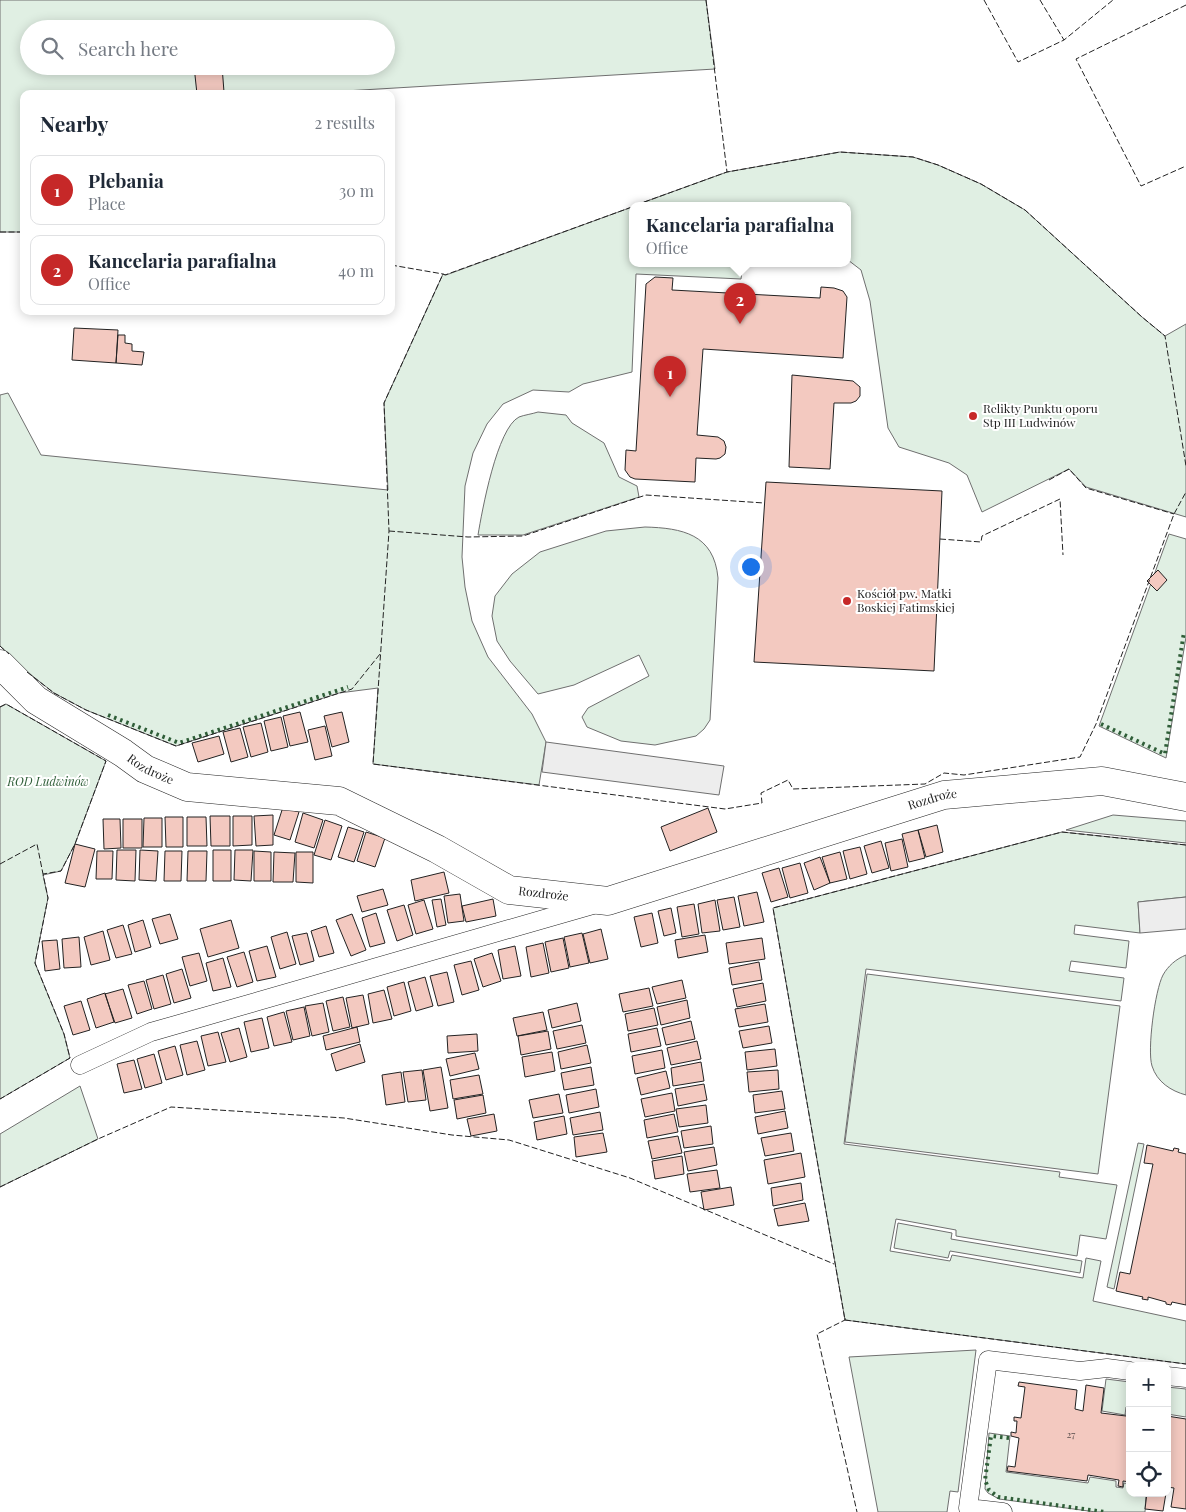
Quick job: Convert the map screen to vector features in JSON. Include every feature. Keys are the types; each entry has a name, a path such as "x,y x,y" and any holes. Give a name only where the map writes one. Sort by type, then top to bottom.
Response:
{"street":[{"name":"Rozdroże","path":"0,664 36,700 145,769 187,787 339,801 437,849 509,890 608,901 944,795 1102,781 1186,797"}],"lane":[{"path":"80,1065 151,1032 608,901"},
{"path":"1003,1512 968,1508 988,1360 1080,1371 1107,1368 1126,1370"},
{"path":"1171,1376 1186,1378"}],"green space":[{"path":"0,0 706,0 715,69 362,90 20,90 20,232 0,232"},
{"path":"840,152 913,157 938,165 981,184 1025,210 1165,336 1186,324 1186,517 1086,487 1069,469 982,512 967,475 949,463 899,447 888,428 870,301 861,270 851,262 851,202 644,202 727,172"},
{"path":"629,208 629,267 742,267 741,279 636,274 632,372 583,384 569,392 533,390 503,404 487,424 473,453 465,486 462,557 465,587 472,621 488,657 532,714 546,742 539,785 373,764 378,688 339,693 176,746 86,710 54,693 25,670 0,646 0,395 8,393 41,455 388,490 384,403 443,274 446,275"},
{"path":"538,412 566,415 572,423 604,443 619,477 637,486 639,497 523,535 478,535 492,471 504,437 511,424 519,417"},
{"path":"645,527 671,529 694,536 710,552 715,563 718,578 710,720 696,736 655,745 621,741 587,727 582,717 588,708 649,676 639,655 574,685 538,694 510,661 497,641 492,616 495,596 512,574 540,552 606,531"},
{"path":"1169,534 1186,539 1186,637 1166,758 1099,726"},
{"name":"ROD Ludwinów","path":"6,704 106,761 75,844 61,871 43,875 48,898 35,963 64,1034 70,1058 0,1099 0,707"},
{"path":"1113,815 1186,821 1186,843 1066,830"},
{"path":"1062,832 1186,845 1186,897 1138,902 1140,933 1075,925 1074,934 1129,941 1126,968 1071,961 1069,971 1124,978 1121,1001 866,969 844,1144 1060,1172 1059,1177 1117,1185 1106,1239 1080,1235 1077,1256 956,1236 956,1230 896,1219 890,1251 950,1261 952,1255 1083,1278 1086,1258 1101,1261 1093,1301 1186,1321 1186,1364 845,1320 773,908"},
{"path":"1186,955 1186,1095 1170,1088 1157,1077 1152,1066 1150,1047 1157,993 1163,975 1170,966"},
{"path":"867,974 1120,1006 1098,1174 845,1142"},
{"path":"80,1086 98,1139 0,1187 0,1134"},
{"path":"1138,1143 1144,1144 1114,1289 1107,1287"},
{"path":"898,1223 952,1233 951,1239 1082,1261 1080,1273 950,1251 948,1258 894,1248"},
{"path":"976,1350 958,1492 950,1491 947,1512 878,1512 849,1357"},
{"path":"1106,1379 1126,1382 1125,1415 1102,1411"},
{"path":"1171,1387 1186,1389 1186,1417 1171,1415"},
{"path":"989,1433 1010,1436 1006,1472 1088,1483 1090,1477 1116,1481 1116,1487 1123,1488 1124,1483 1126,1483 1126,1497 1146,1497 1145,1512 1096,1512 999,1499 988,1493 985,1489"}],"shaded area":[{"path":"546,742 724,766 719,795 542,772"},
{"path":"1186,897 1186,929 1140,933 1138,902"}],"building":[{"path":"195,75 223,75 224,90 197,90"},
{"path":"655,277 673,278 672,290 820,298 821,287 843,291 847,297 843,358 703,349 697,435 718,437 724,441 726,447 725,454 720,458 696,458 695,482 635,479 630,477 625,470 626,450 636,451 646,284"},
{"path":"74,328 118,330 116,363 72,360"},
{"path":"118,335 125,335 125,343 132,344 132,351 144,352 142,365 116,363"},
{"path":"792,375 853,381 860,387 860,396 856,401 851,403 834,403 830,469 789,467"},
{"name":"Kościół pw. Matki Boskiej Fatimskiej","path":"766,482 942,491 934,671 754,662"},
{"path":"1158,570 1167,580 1157,591 1147,581"},
{"path":"300,712 308,742 290,746 283,716"},
{"path":"342,712 349,742 332,747 324,716"},
{"path":"281,717 288,747 271,751 264,721"},
{"path":"261,723 268,752 251,757 243,727"},
{"path":"325,726 332,756 315,760 308,730"},
{"path":"240,728 248,757 231,762 223,732"},
{"path":"219,736 224,754 198,762 192,743"},
{"path":"283,807 299,812 290,840 274,835"},
{"path":"708,808 717,832 670,851 661,827"},
{"path":"303,813 323,820 314,848 295,842"},
{"path":"273,815 273,845 256,846 254,816"},
{"path":"210,816 230,816 230,846 211,846"},
{"path":"233,816 252,816 252,845 233,846"},
{"path":"165,817 183,817 183,847 166,847"},
{"path":"187,817 206,817 207,846 187,846"},
{"path":"144,818 162,818 162,847 143,847"},
{"path":"103,819 120,819 121,848 104,849"},
{"path":"123,819 142,819 142,848 123,848"},
{"path":"325,820 342,826 331,860 314,855"},
{"path":"937,825 943,852 926,857 918,830"},
{"path":"348,827 364,832 354,862 338,857"},
{"path":"918,830 925,858 909,862 902,834"},
{"path":"366,832 385,838 375,867 357,861"},
{"path":"902,839 908,867 891,871 885,843"},
{"path":"881,841 889,868 872,873 864,846"},
{"path":"75,844 95,849 85,887 65,883"},
{"path":"860,847 867,874 850,879 843,851"},
{"path":"117,850 136,850 135,881 116,880"},
{"path":"140,850 158,851 156,881 139,880"},
{"path":"213,850 231,850 231,881 213,881"},
{"path":"235,850 253,850 251,881 234,880"},
{"path":"97,851 113,851 112,879 96,879"},
{"path":"165,851 182,851 181,881 164,881"},
{"path":"188,851 207,851 206,881 187,881"},
{"path":"254,851 271,852 271,881 254,881"},
{"path":"274,852 295,853 293,882 273,882"},
{"path":"296,852 313,852 313,883 296,882"},
{"path":"840,852 847,879 830,883 822,857"},
{"path":"820,857 830,883 814,890 804,863"},
{"path":"800,863 808,893 790,898 782,868"},
{"path":"779,868 788,897 771,902 762,873"},
{"path":"444,872 449,893 415,901 411,880"},
{"path":"383,889 388,905 362,912 357,896"},
{"path":"757,892 764,922 744,926 738,896"},
{"path":"460,894 464,921 448,923 444,896"},
{"path":"734,897 740,927 723,930 717,900"},
{"path":"441,899 446,925 437,927 432,900"},
{"path":"493,899 496,916 466,922 462,906"},
{"path":"424,900 433,929 416,934 408,905"},
{"path":"715,900 720,931 702,933 698,904"},
{"path":"694,904 699,934 682,937 677,907"},
{"path":"404,905 413,935 397,941 387,910"},
{"path":"671,908 676,933 664,936 658,911"},
{"path":"376,913 385,943 370,947 362,918"},
{"path":"652,913 658,943 641,947 634,917"},
{"path":"170,914 178,939 160,944 152,919"},
{"path":"352,914 366,950 351,956 336,920"},
{"path":"143,920 151,947 135,952 128,925"},
{"path":"231,920 239,948 208,957 200,929"},
{"path":"123,925 132,954 116,958 107,930"},
{"path":"326,926 334,953 319,957 311,931"},
{"path":"601,929 608,959 590,963 583,934"},
{"path":"103,931 110,960 91,965 84,937"},
{"path":"287,932 296,964 280,969 271,937"},
{"path":"307,933 314,961 300,965 292,936"},
{"path":"582,933 589,963 570,967 564,937"},
{"path":"705,935 708,952 678,958 675,940"},
{"path":"79,937 81,967 64,968 62,939"},
{"path":"563,938 569,968 551,972 545,942"},
{"path":"762,938 765,959 729,964 726,943"},
{"path":"57,940 60,969 45,971 42,941"},
{"path":"543,943 549,973 531,977 526,947"},
{"path":"267,946 276,977 257,981 249,951"},
{"path":"515,946 521,976 503,979 498,950"},
{"path":"244,952 253,982 237,987 227,957"},
{"path":"199,953 207,981 190,986 182,957"},
{"path":"492,953 501,981 483,987 474,959"},
{"path":"223,958 231,987 213,991 206,963"},
{"path":"471,961 479,990 462,995 454,965"},
{"path":"759,962 762,980 732,985 729,968"},
{"path":"182,969 191,998 174,1003 166,974"},
{"path":"447,972 454,1002 438,1006 430,976"},
{"path":"163,975 171,1004 154,1009 146,980"},
{"path":"425,977 433,1006 416,1011 408,982"},
{"path":"682,980 686,998 657,1004 652,987"},
{"path":"144,981 152,1009 137,1014 128,985"},
{"path":"404,982 411,1011 394,1016 387,987"},
{"path":"763,983 766,1001 737,1007 733,989"},
{"path":"649,988 653,1006 623,1012 619,994"},
{"path":"123,989 132,1018 115,1023 105,994"},
{"path":"384,990 392,1019 373,1023 368,994"},
{"path":"105,993 114,1022 96,1028 87,999"},
{"path":"363,995 369,1024 352,1028 346,998"},
{"path":"343,997 350,1027 333,1031 326,1001"},
{"path":"687,1000 690,1018 661,1025 657,1007"},
{"path":"81,1001 90,1030 73,1035 64,1006"},
{"path":"323,1003 329,1032 312,1036 305,1006"},
{"path":"577,1003 581,1021 552,1028 548,1010"},
{"path":"765,1004 768,1022 739,1027 735,1009"},
{"path":"304,1007 310,1036 293,1040 286,1011"},
{"path":"654,1008 658,1025 628,1031 625,1014"},
{"path":"284,1012 292,1042 274,1046 267,1017"},
{"path":"543,1012 547,1030 517,1036 513,1018"},
{"path":"262,1018 269,1048 251,1052 244,1022"},
{"path":"691,1021 695,1039 666,1045 662,1028"},
{"path":"582,1025 586,1043 557,1049 553,1031"},
{"path":"769,1026 772,1043 743,1048 739,1031"},
{"path":"357,1027 360,1042 326,1050 323,1036"},
{"path":"239,1028 247,1057 230,1062 221,1033"},
{"path":"657,1028 661,1046 631,1052 628,1034"},
{"path":"548,1031 551,1049 521,1055 518,1036"},
{"path":"218,1032 226,1062 208,1066 201,1036"},
{"path":"477,1034 478,1051 448,1053 447,1036"},
{"path":"197,1041 205,1070 187,1075 180,1045"},
{"path":"697,1041 701,1059 671,1065 667,1048"},
{"path":"360,1044 365,1062 336,1071 331,1054"},
{"path":"587,1045 591,1063 561,1069 558,1052"},
{"path":"175,1046 183,1075 166,1080 158,1051"},
{"path":"775,1049 777,1066 747,1070 745,1052"},
{"path":"662,1050 665,1068 635,1074 632,1056"},
{"path":"552,1052 555,1071 525,1077 522,1057"},
{"path":"475,1053 479,1069 450,1076 446,1059"},
{"path":"154,1054 162,1083 145,1088 137,1059"},
{"path":"134,1060 142,1089 124,1093 117,1064"},
{"path":"701,1062 704,1081 673,1086 671,1068"},
{"path":"441,1067 448,1108 430,1111 423,1070"},
{"path":"591,1067 594,1085 564,1090 561,1073"},
{"path":"422,1070 426,1100 408,1102 403,1072"},
{"path":"778,1070 779,1089 749,1092 747,1072"},
{"path":"666,1071 670,1088 641,1095 637,1078"},
{"path":"401,1072 405,1102 386,1105 382,1075"},
{"path":"479,1075 483,1094 453,1099 450,1080"},
{"path":"704,1084 707,1100 678,1106 675,1089"},
{"path":"596,1089 599,1107 569,1113 566,1095"},
{"path":"782,1091 785,1109 755,1113 753,1095"},
{"path":"672,1093 675,1111 645,1117 641,1099"},
{"path":"559,1094 563,1113 533,1118 529,1100"},
{"path":"483,1095 486,1113 457,1119 454,1100"},
{"path":"706,1105 708,1123 679,1127 676,1109"},
{"path":"785,1111 788,1128 758,1134 755,1117"},
{"path":"600,1112 603,1130 573,1135 570,1118"},
{"path":"494,1114 497,1131 471,1136 467,1119"},
{"path":"674,1114 678,1132 647,1138 644,1120"},
{"path":"564,1116 567,1134 537,1140 534,1122"},
{"path":"711,1126 713,1144 684,1148 681,1131"},
{"path":"603,1133 607,1152 576,1157 574,1137"},
{"path":"791,1133 794,1151 765,1156 761,1138"},
{"path":"678,1136 682,1153 652,1159 648,1141"},
{"path":"1147,1145 1173,1151 1174,1148 1179,1149 1178,1152 1186,1154 1186,1305 1172,1302 1171,1305 1166,1304 1166,1302 1148,1297 1148,1300 1142,1299 1143,1297 1116,1291 1120,1272 1130,1274 1153,1164 1144,1163"},
{"path":"714,1147 717,1165 688,1171 684,1152"},
{"path":"801,1153 805,1177 768,1184 764,1160"},
{"path":"682,1156 684,1174 655,1179 652,1161"},
{"path":"717,1170 720,1188 690,1192 687,1174"},
{"path":"801,1183 803,1200 773,1206 771,1188"},
{"path":"731,1187 734,1205 704,1210 701,1192"},
{"path":"805,1203 809,1221 778,1226 774,1209"},
{"path":"1019,1382 1077,1390 1075,1409 1083,1411 1086,1385 1104,1388 1101,1413 1126,1416 1126,1481 1123,1481 1123,1487 1118,1486 1119,1480 1088,1475 1087,1481 1007,1471 1008,1466 1015,1467 1019,1438 1011,1436 1011,1432 1016,1433 1017,1421 1014,1421 1014,1417 1021,1418 1025,1387 1018,1386"},
{"path":"1171,1417 1186,1419 1186,1509 1171,1507 1174,1488 1171,1488"},
{"path":"1146,1497 1165,1497 1163,1511 1145,1509"}],"hedge":[{"path":"1101,724 1165,754 1184,632"},
{"path":"108,715 179,743 348,687"},
{"path":"1009,1438 991,1436 985,1480 989,1490 998,1497 1105,1512"}],"fence":[{"path":"706,0 727,172"},
{"path":"984,0 1018,62 1064,40 1113,0"},
{"path":"1040,0 1064,40"},
{"path":"1186,5 1076,59 1141,186 1186,166"},
{"path":"644,202 727,172 840,152 913,157 938,165 981,184 1025,210 1165,336 1186,466"},
{"path":"629,208 445,275 443,274 384,403 389,531 373,764 725,809 762,803 761,793 788,780 793,789 925,784 944,773 964,775 1080,757 1096,724 1174,514 1186,492"},
{"path":"0,232 20,232"},
{"path":"395,266 443,274"},
{"path":"1049,480 1069,469 1086,488 1174,514"},
{"path":"389,531 468,537 523,536 646,495 764,503"},
{"path":"940,539 981,542 982,536 1060,499 1063,555"},
{"path":"0,646 9,654"},
{"path":"27,672 54,693 86,710 176,746 352,689 380,654"},
{"path":"0,707 6,704 106,761 75,844 61,871 43,874 48,898 35,963 64,1034 70,1058 0,1099"},
{"path":"1186,845 1062,832 773,908 845,1320 1186,1364"},
{"path":"0,864 37,844 43,874"},
{"path":"0,1187 98,1139 171,1107 344,1118 452,1135 509,1140 630,1178 834,1264"},
{"path":"845,1318 845,1320 817,1334 857,1512"}],"place":[{"name":"Kancelaria parafialna","path":"740,324"},
{"name":"Plebania","path":"670,397"},
{"name":"Relikty Punktu oporu Stp III Ludwinów","path":"973,416"},
{"name":"Kościół pw. Matki Boskiej Fatimskiej","path":"847,601"}]}
